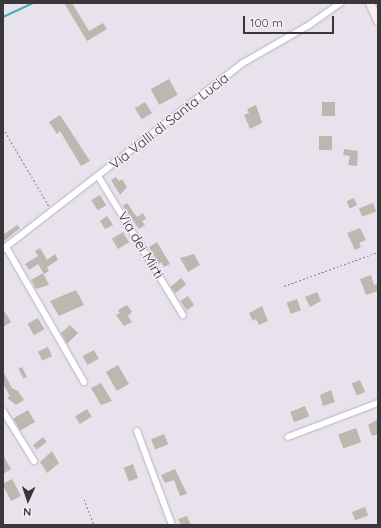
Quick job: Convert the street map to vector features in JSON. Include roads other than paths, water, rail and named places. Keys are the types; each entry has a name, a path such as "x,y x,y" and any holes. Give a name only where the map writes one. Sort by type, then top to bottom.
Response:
{"main road":[{"path":"370,3 378,21"}],"street":[{"name":"Via Valli di Santa Lucia","path":"4,248 243,63 309,26 341,3"},
{"name":"Via dei Mirti","path":"98,176 183,315"},
{"path":"4,248 84,382"},
{"path":"288,437 378,403"},
{"path":"3,411 34,461"},
{"path":"137,431 172,525"}],"waterway":[{"path":"3,17 33,3"}]}
